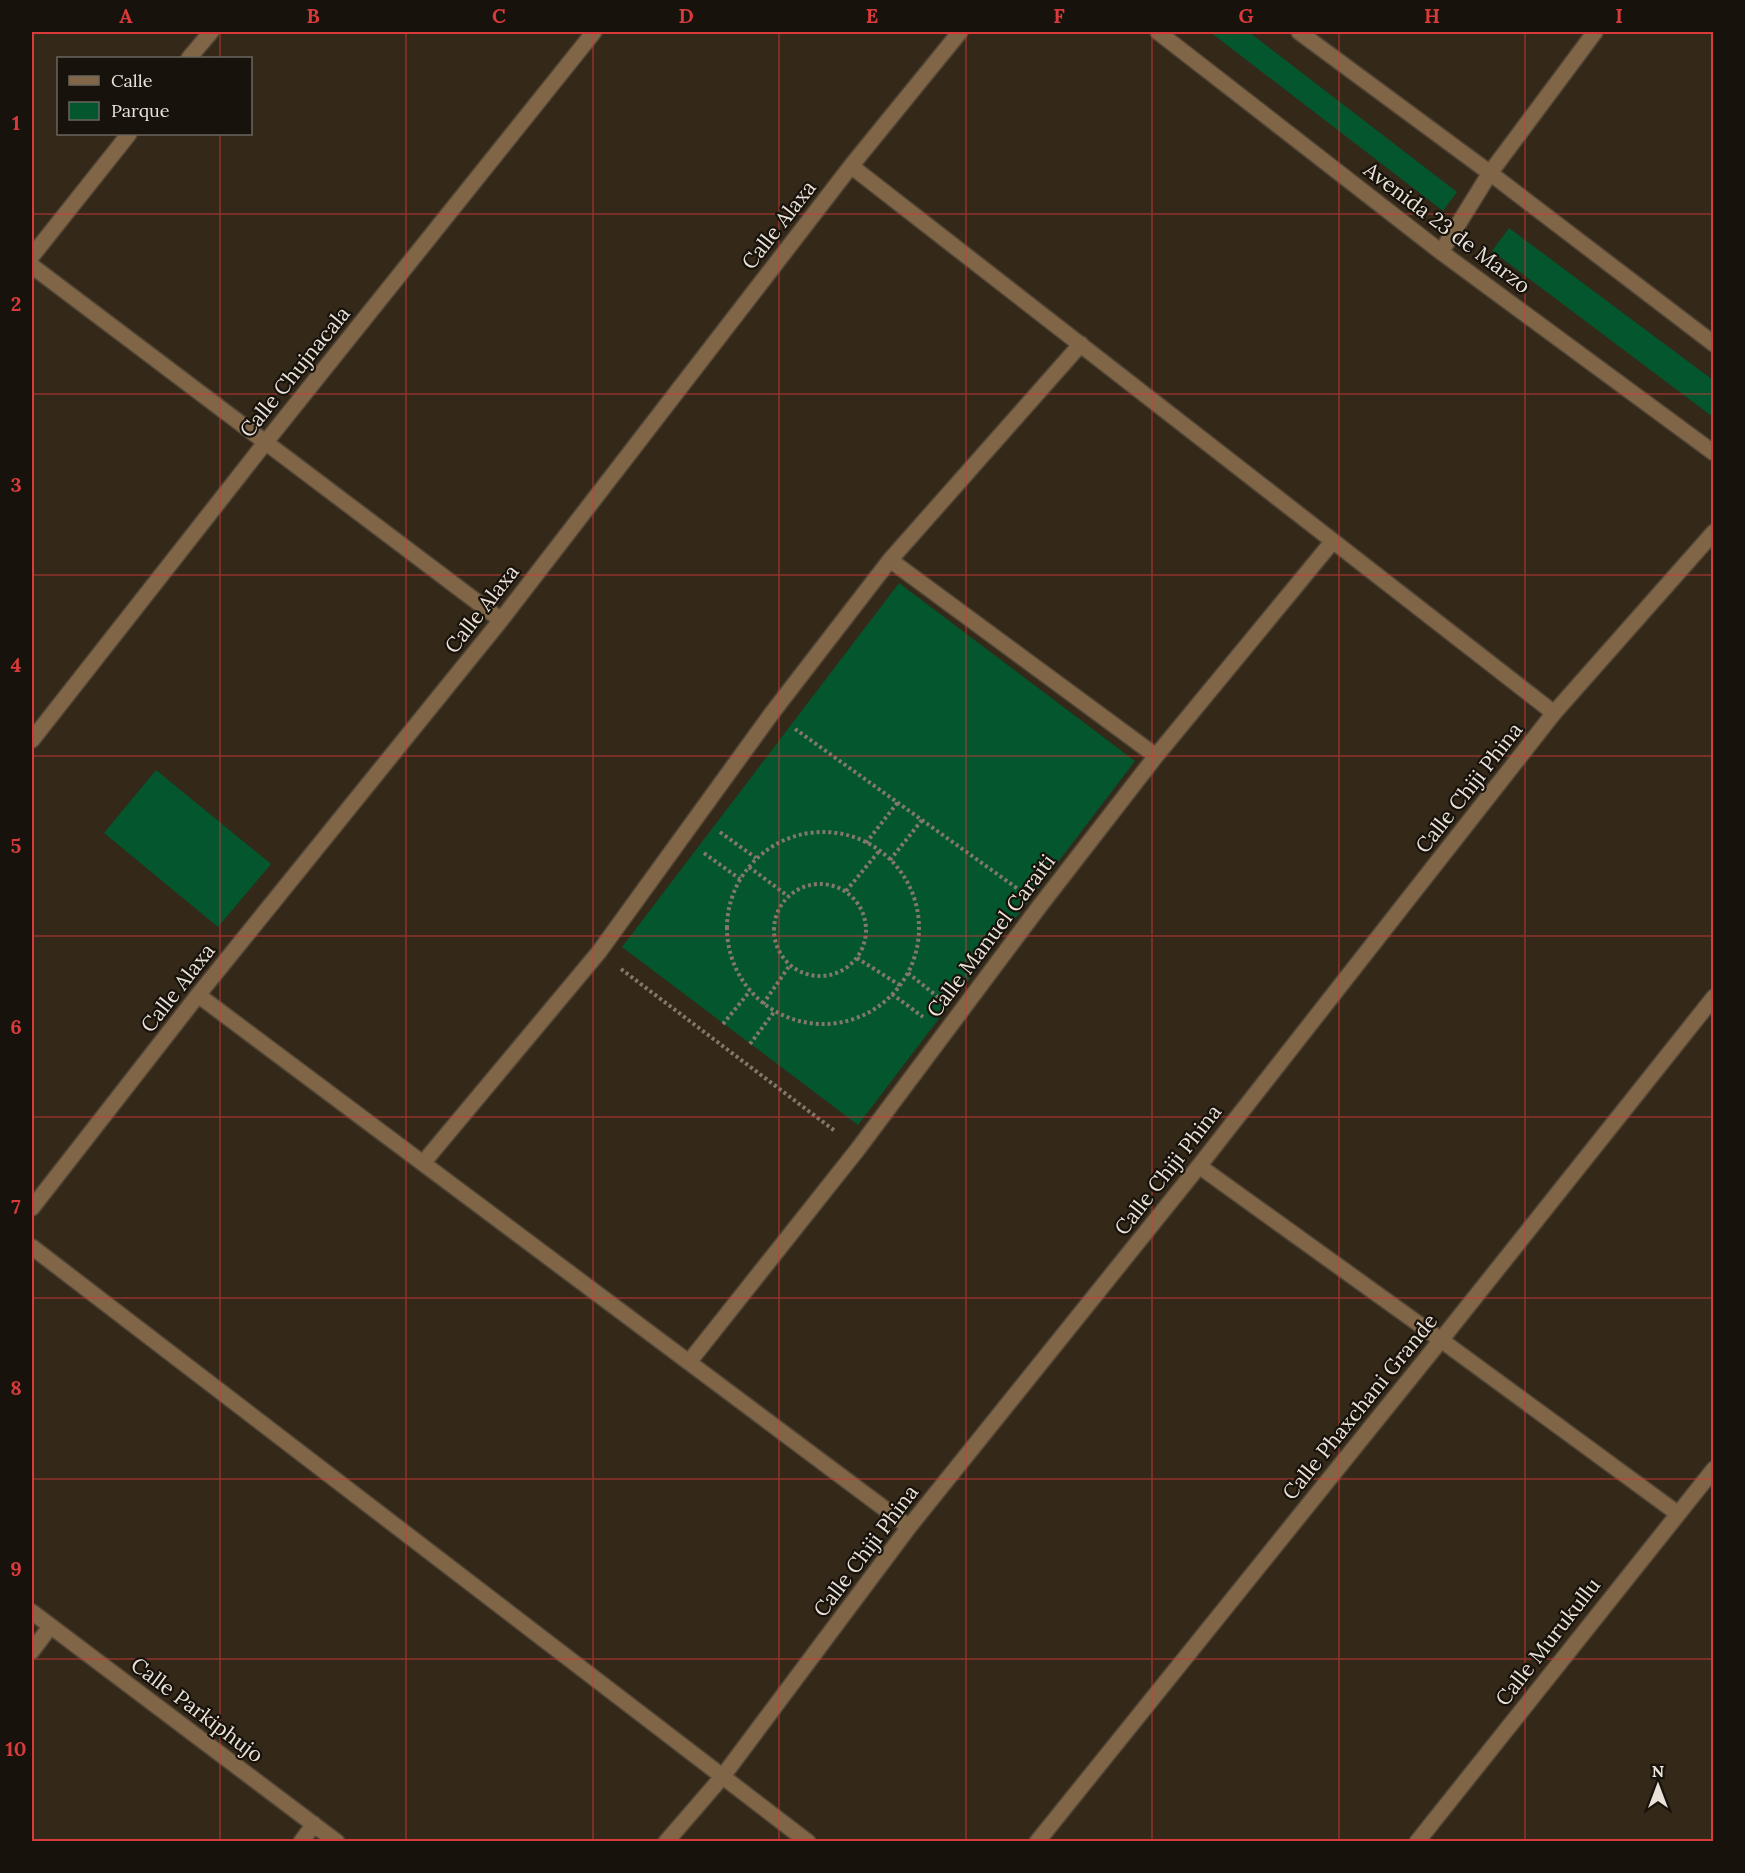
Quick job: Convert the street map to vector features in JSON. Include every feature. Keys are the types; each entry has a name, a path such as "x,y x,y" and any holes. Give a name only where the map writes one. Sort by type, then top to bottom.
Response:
{"street":[{"path":"190,57 211,32"},
{"name":"Calle Chujnacala","path":"32,740 265,443 594,32"},
{"name":"Calle Alaxa","path":"32,1208 198,995 501,620 851,166 960,32"},
{"name":"Avenida 23 de Marzo","path":"1158,32 1442,252 1713,453"},
{"path":"1299,32 1490,173 1713,344"},
{"path":"1442,252 1490,173 1595,32"},
{"path":"32,256 128,135"},
{"path":"851,166 1554,713"},
{"path":"32,266 501,620"},
{"path":"423,1163 599,952 772,713 890,560 1081,344"},
{"name":"Calle Chiji Phina","path":"666,1842 723,1776 909,1527 1199,1166 1554,713 1713,532"},
{"name":"Calle Manuel Caraiti","path":"689,1362 858,1149 1038,907 1156,756 1333,541"},
{"path":"890,560 1156,756"},
{"path":"198,995 909,1527"},
{"name":"Calle Phaxchani Grande","path":"1037,1842 1442,1340 1713,998"},
{"path":"1199,1166 1442,1340 1677,1513"},
{"path":"32,1247 808,1842"},
{"name":"Calle Murukullu","path":"1417,1842 1713,1469"},
{"name":"Calle Parkiphujo","path":"32,1612 337,1842"},
{"path":"32,1651 50,1627"},
{"path":"301,1842 314,1824"}],"path":[{"path":"772,713 1030,898 1038,907"},
{"path":"866,843 898,802"},
{"path":"890,860 922,820"},
{"path":"713,827 756,858"},
{"path":"817,832 850,836 880,850 901,872 915,899 920,929 915,960 901,986 878,1008 850,1021 820,1025 790,1019 774,1012 740,980 728,949 726,916 736,884 756,858 784,839 817,832"},
{"path":"697,848 740,879"},
{"path":"846,891 880,850"},
{"path":"749,867 788,896"},
{"path":"816,884 832,885 846,891 857,902 864,915 867,930 864,945 857,958 846,969 832,975 817,976 802,973 780,954 774,939 773,923 778,908 788,896 801,888 816,884"},
{"path":"599,952 858,1149"},
{"path":"857,958 901,986"},
{"path":"763,1004 790,965"},
{"path":"908,973 941,999"},
{"path":"723,1024 750,991"},
{"path":"892,994 925,1019"},
{"path":"750,1044 774,1012"}],"green space":[{"path":"1210,32 1249,32 1457,192 1443,211"},
{"path":"1509,228 1713,380 1713,417 1492,251"},
{"path":"899,583 1135,761 858,1125 622,947"},
{"path":"156,770 271,864 218,927 104,833"}]}
